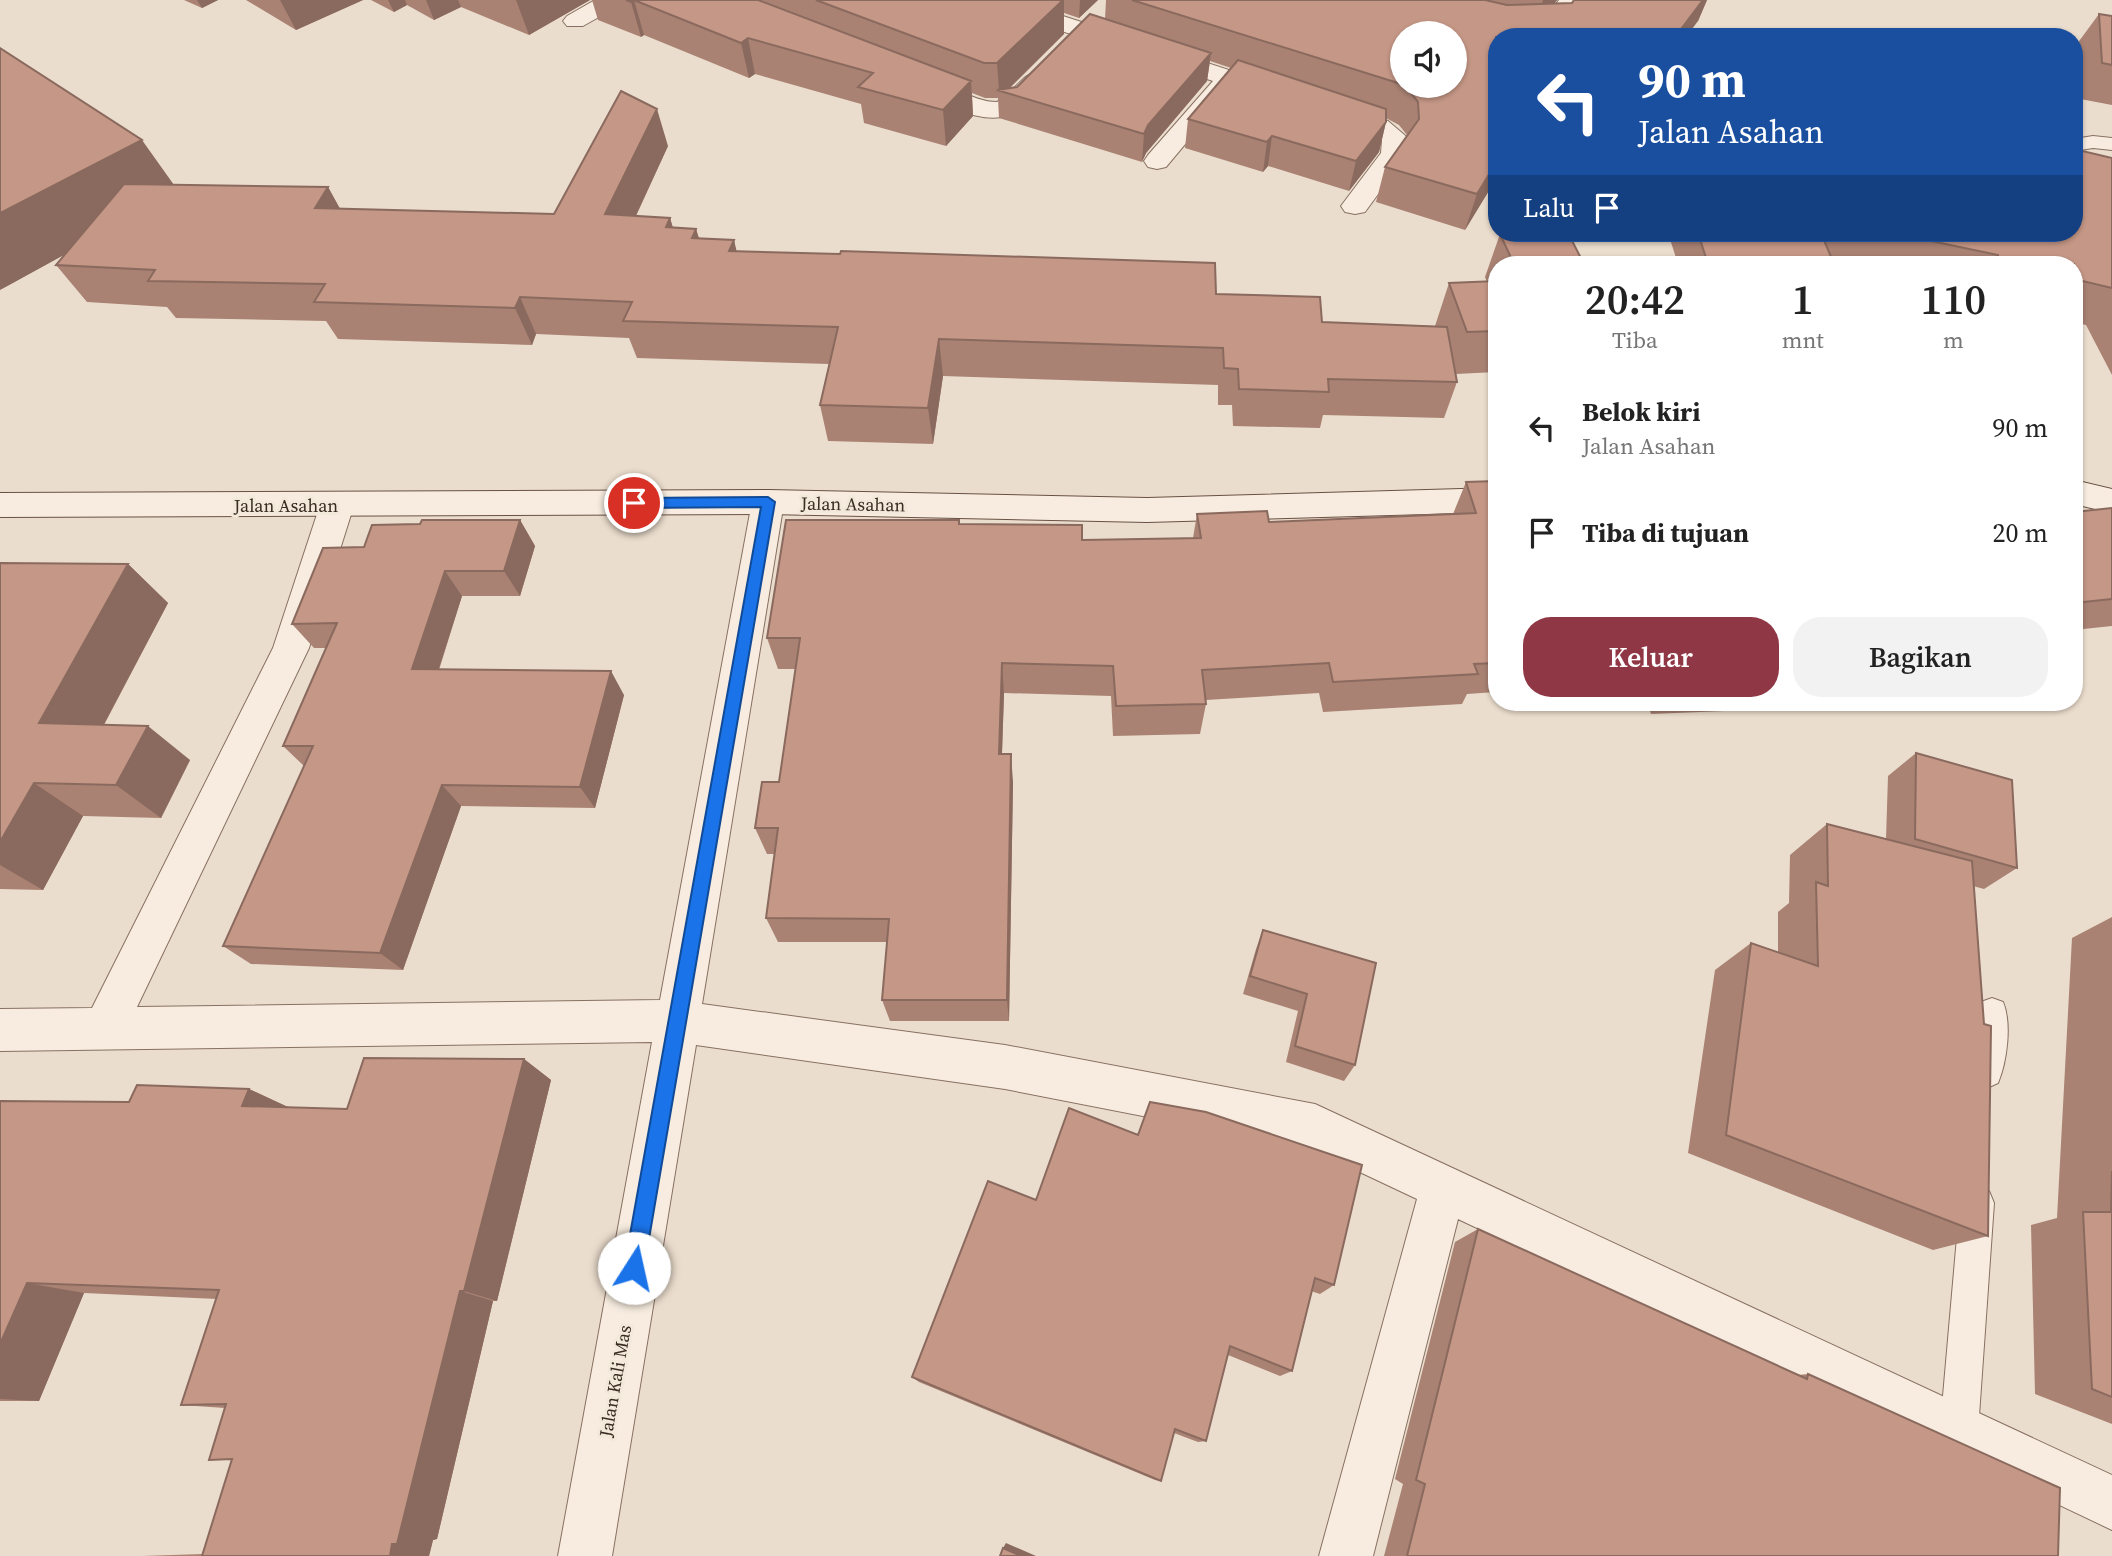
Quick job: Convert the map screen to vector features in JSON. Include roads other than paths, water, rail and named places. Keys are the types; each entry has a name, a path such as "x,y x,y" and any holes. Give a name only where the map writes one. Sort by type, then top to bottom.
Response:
{"street":[{"path":"575,21 611,0"},
{"path":"991,0 1069,47 1227,78 1379,126 1392,133 1395,138 1394,154 1355,206"},
{"path":"1551,28 1570,0"},
{"path":"906,79 982,109 1007,108 1104,10"},
{"path":"1157,161 1227,78"},
{"path":"2083,494 2112,500"},
{"name":"Jalan Asahan","path":"0,505 337,506 768,502 1147,510 1488,500"},
{"name":"Jalan Kali Mas","path":"585,1556 768,502"},
{"path":"104,1030 290,648 337,506"},
{"path":"0,1030 677,1021 1005,1067 1315,1127 2112,1503"},
{"path":"1346,1556 1443,1188"}],"lane":[{"path":"2083,145 2112,144"},
{"path":"1985,1097 1992,1013"},
{"path":"1959,1430 1980,1166"}]}
